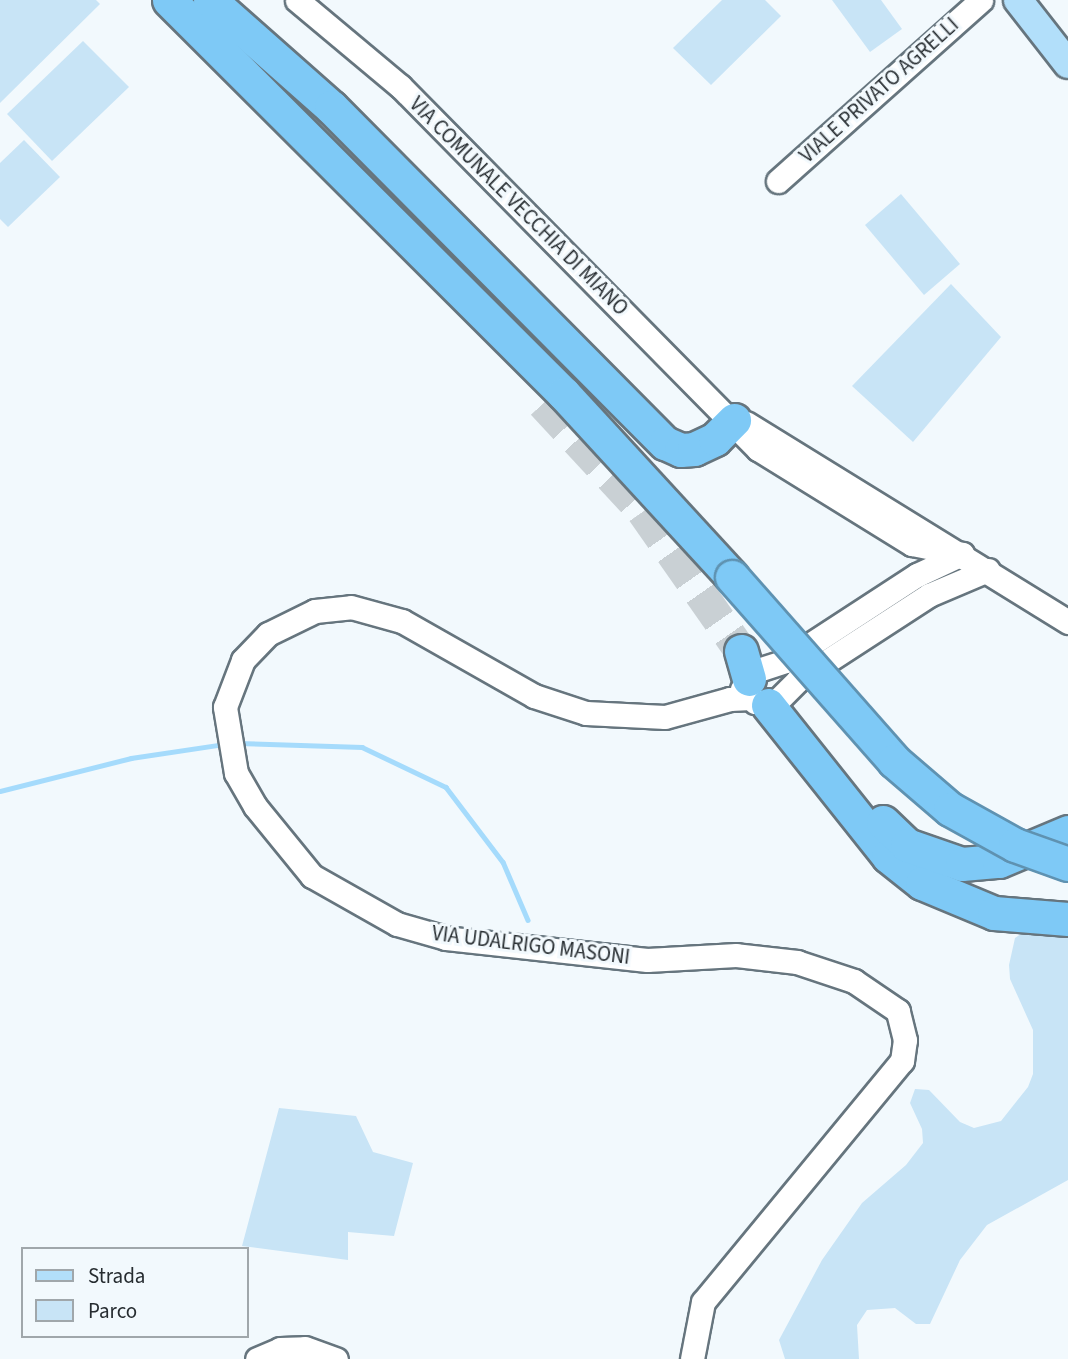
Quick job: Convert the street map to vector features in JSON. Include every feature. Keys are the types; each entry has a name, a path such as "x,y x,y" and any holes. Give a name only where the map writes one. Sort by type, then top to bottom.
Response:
{"highway":[{"path":"161,0 230,85 543,403"},
{"path":"169,0 739,571 907,747 962,792 1024,827 1068,843"},
{"path":"196,0 584,388 904,769 950,809 1015,845 1068,864"},
{"path":"210,0 331,107 665,443 681,450 694,449 715,439 734,420"},
{"path":"761,690 894,835 925,853 942,860 981,864 1017,855 1068,832"},
{"path":"761,690 888,856 922,883 970,907 994,913 1068,919"}],"main road":[{"path":"1018,0 1068,64"}],"street":[{"name":"VIA COMUNALE VECCHIA DI MIANO","path":"297,0 400,86 734,420 738,432 758,449 912,544 962,554"},
{"name":"VIALE PRIVATO AGRELLI","path":"778,181 981,0"},
{"name":"VIA COMUNALE VECCHIA DI MIANO","path":"734,420 750,424 852,491 962,554 1068,622"},
{"path":"912,544 921,554 917,575"},
{"name":"VIA UDALRIGO MASONI","path":"761,690 917,575 962,554"},
{"name":"VIA UDALRIGO MASONI","path":"929,595 962,554"},
{"name":"VIA UDALRIGO MASONI","path":"692,1359 703,1302 902,1061 905,1040 898,1011 854,981 797,962 736,955 647,960 446,937 397,924 312,876 255,806 232,758 224,719 236,674 255,645 283,624 333,608 367,609 402,621 534,696 586,713 665,718 761,690 929,595 988,570"},
{"path":"257,1359 281,1349 305,1349 336,1359"}],"green space":[{"path":"0,0 96,0 100,4 0,103"},
{"path":"722,0 765,0 781,16 711,85 673,48"},
{"path":"832,0 881,0 902,29 870,52"},
{"path":"83,41 129,87 52,161 7,114"},
{"path":"24,140 60,177 8,227 0,219 0,163"},
{"path":"901,194 960,264 924,295 865,225"},
{"path":"951,284 1001,337 913,442 852,386"},
{"path":"1027,930 1068,933 1068,1180 987,1225 960,1260 930,1324 916,1324 895,1308 867,1310 857,1325 859,1359 785,1359 779,1340 822,1260 862,1203 906,1165 923,1143 922,1129 910,1103 915,1089 929,1090 960,1122 974,1128 1001,1121 1028,1087 1033,1074 1033,1030 1010,979 1009,965 1015,938"},
{"path":"279,1108 356,1116 373,1152 413,1163 394,1236 348,1232 348,1260 242,1246"}],"waterway":[{"path":"237,743 362,747 446,787 503,862 528,920"},
{"path":"0,791 131,758 225,744"}],"tunnel":[{"path":"543,403 643,511 741,651"}]}
